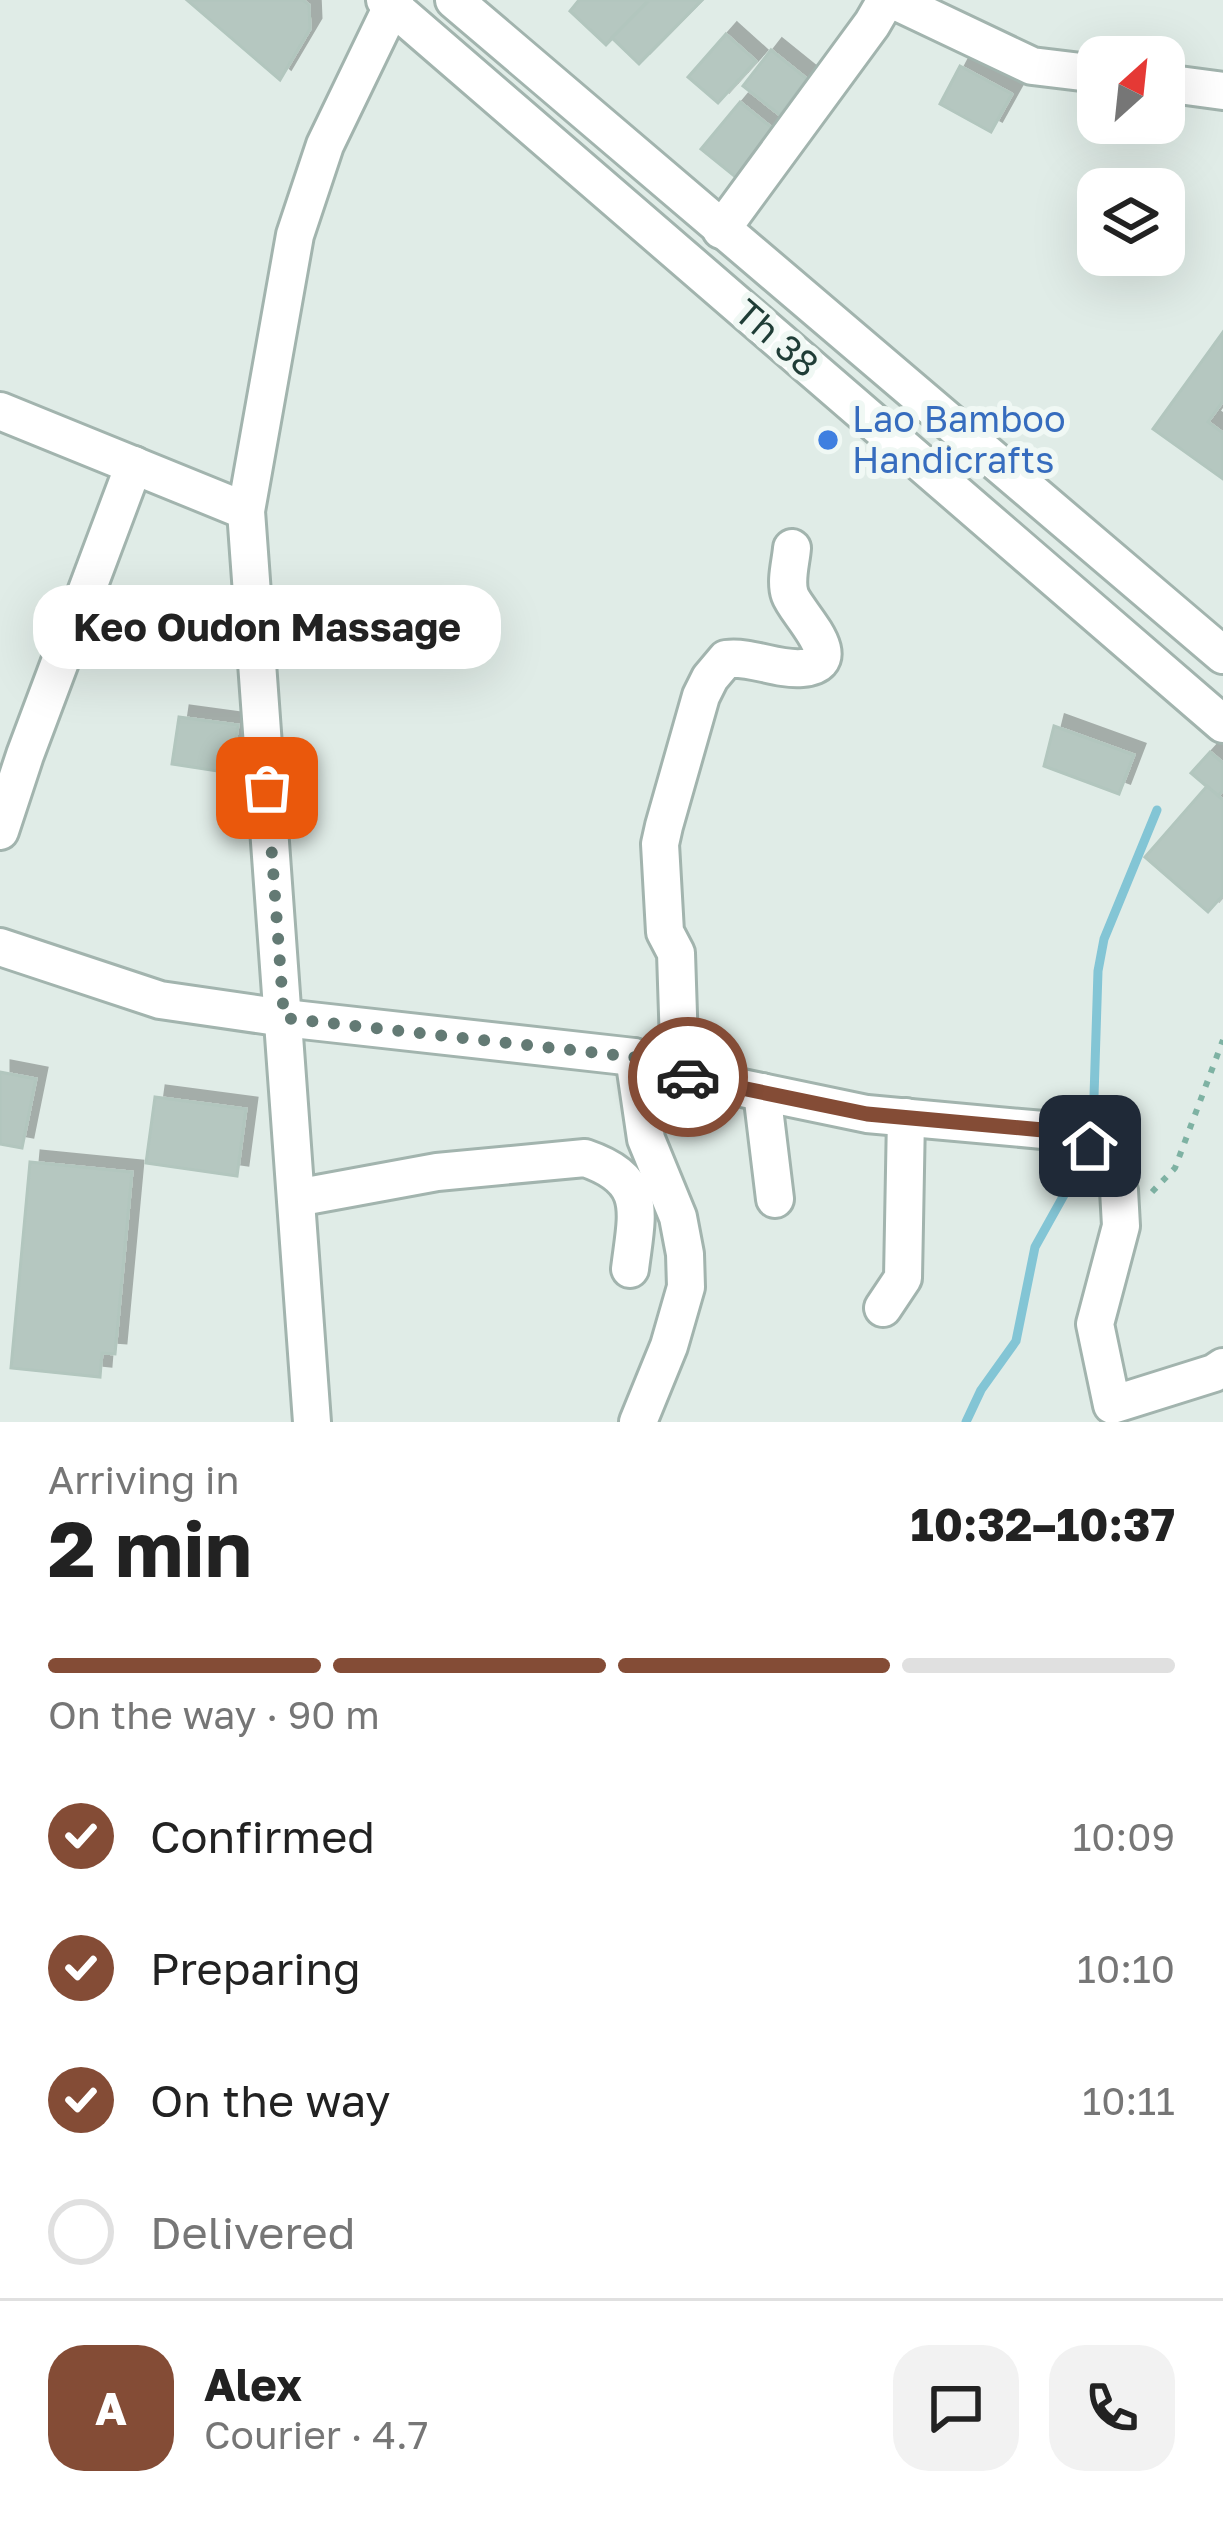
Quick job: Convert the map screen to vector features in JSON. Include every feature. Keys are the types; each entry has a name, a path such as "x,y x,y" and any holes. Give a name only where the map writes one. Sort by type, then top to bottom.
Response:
{"street":[{"name":"Th 38","path":"454,0 1223,655"},
{"path":"721,230 889,0 1032,66 1077,71"},
{"name":"Th 38","path":"390,2 1223,724"},
{"path":"312,1422 246,512 295,236 325,145 390,2"},
{"path":"1185,86 1223,91"},
{"path":"0,411 246,512"},
{"path":"0,831 134,464"},
{"path":"680,1076 676,953 665,932 660,844 701,696 726,659 795,668 808,668 819,661 823,650 819,638 791,599 792,548"},
{"path":"0,947 160,1000 634,1057 680,1076 867,1114 1043,1130 1090,1146 1119,1190 1120,1226 1095,1324 1106,1413 1223,1367"},
{"path":"634,1057 646,1139 677,1217 686,1287 669,1346 638,1422"},
{"path":"762,1092 775,1199"},
{"path":"883,1308 903,1278 906,1117"},
{"path":"296,1198 437,1172 585,1157 625,1179 637,1208 630,1269"}],"path":[{"path":"1120,1226 1175,1168 1223,1040"}],"building":[{"path":"187,0 303,0 309,5 310,29 280,80"},
{"path":"579,0 649,0 606,45 570,11"},
{"path":"649,0 702,0 639,64 612,38"},
{"path":"726,34 756,61 718,103 688,77"},
{"path":"771,50 807,79 780,115 743,86"},
{"path":"960,66 1012,94 991,132 940,104"},
{"path":"740,102 777,132 738,179 701,149"},
{"path":"1223,332 1223,401 1208,422 1223,433 1223,479 1153,429"},
{"path":"179,717 238,725 231,773 172,764"},
{"path":"1054,726 1134,755 1119,794 1044,766"},
{"path":"1210,752 1223,763 1223,790 1218,796 1191,773"},
{"path":"1207,786 1223,800 1223,895 1208,912 1145,857"},
{"path":"0,1072 36,1079 22,1148 0,1144"},
{"path":"155,1097 246,1109 237,1176 146,1163"},
{"path":"30,1162 132,1172 115,1354 102,1353 100,1377 11,1368"}],"waterway":[{"path":"1093,1128 1098,971 1104,939 1157,810"},
{"path":"966,1422 981,1390 1016,1341 1035,1247 1079,1168"}],"way so far":[{"path":"267,788 284,1018 634,1057 688,1077"}],"place":[{"name":"Lao Bamboo Handicrafts","path":"828,440"},
{"name":"Keo Oudon Massage","path":"267,788"}],"route":[{"path":"688,1077 867,1114 1043,1130 1090,1146"}]}
